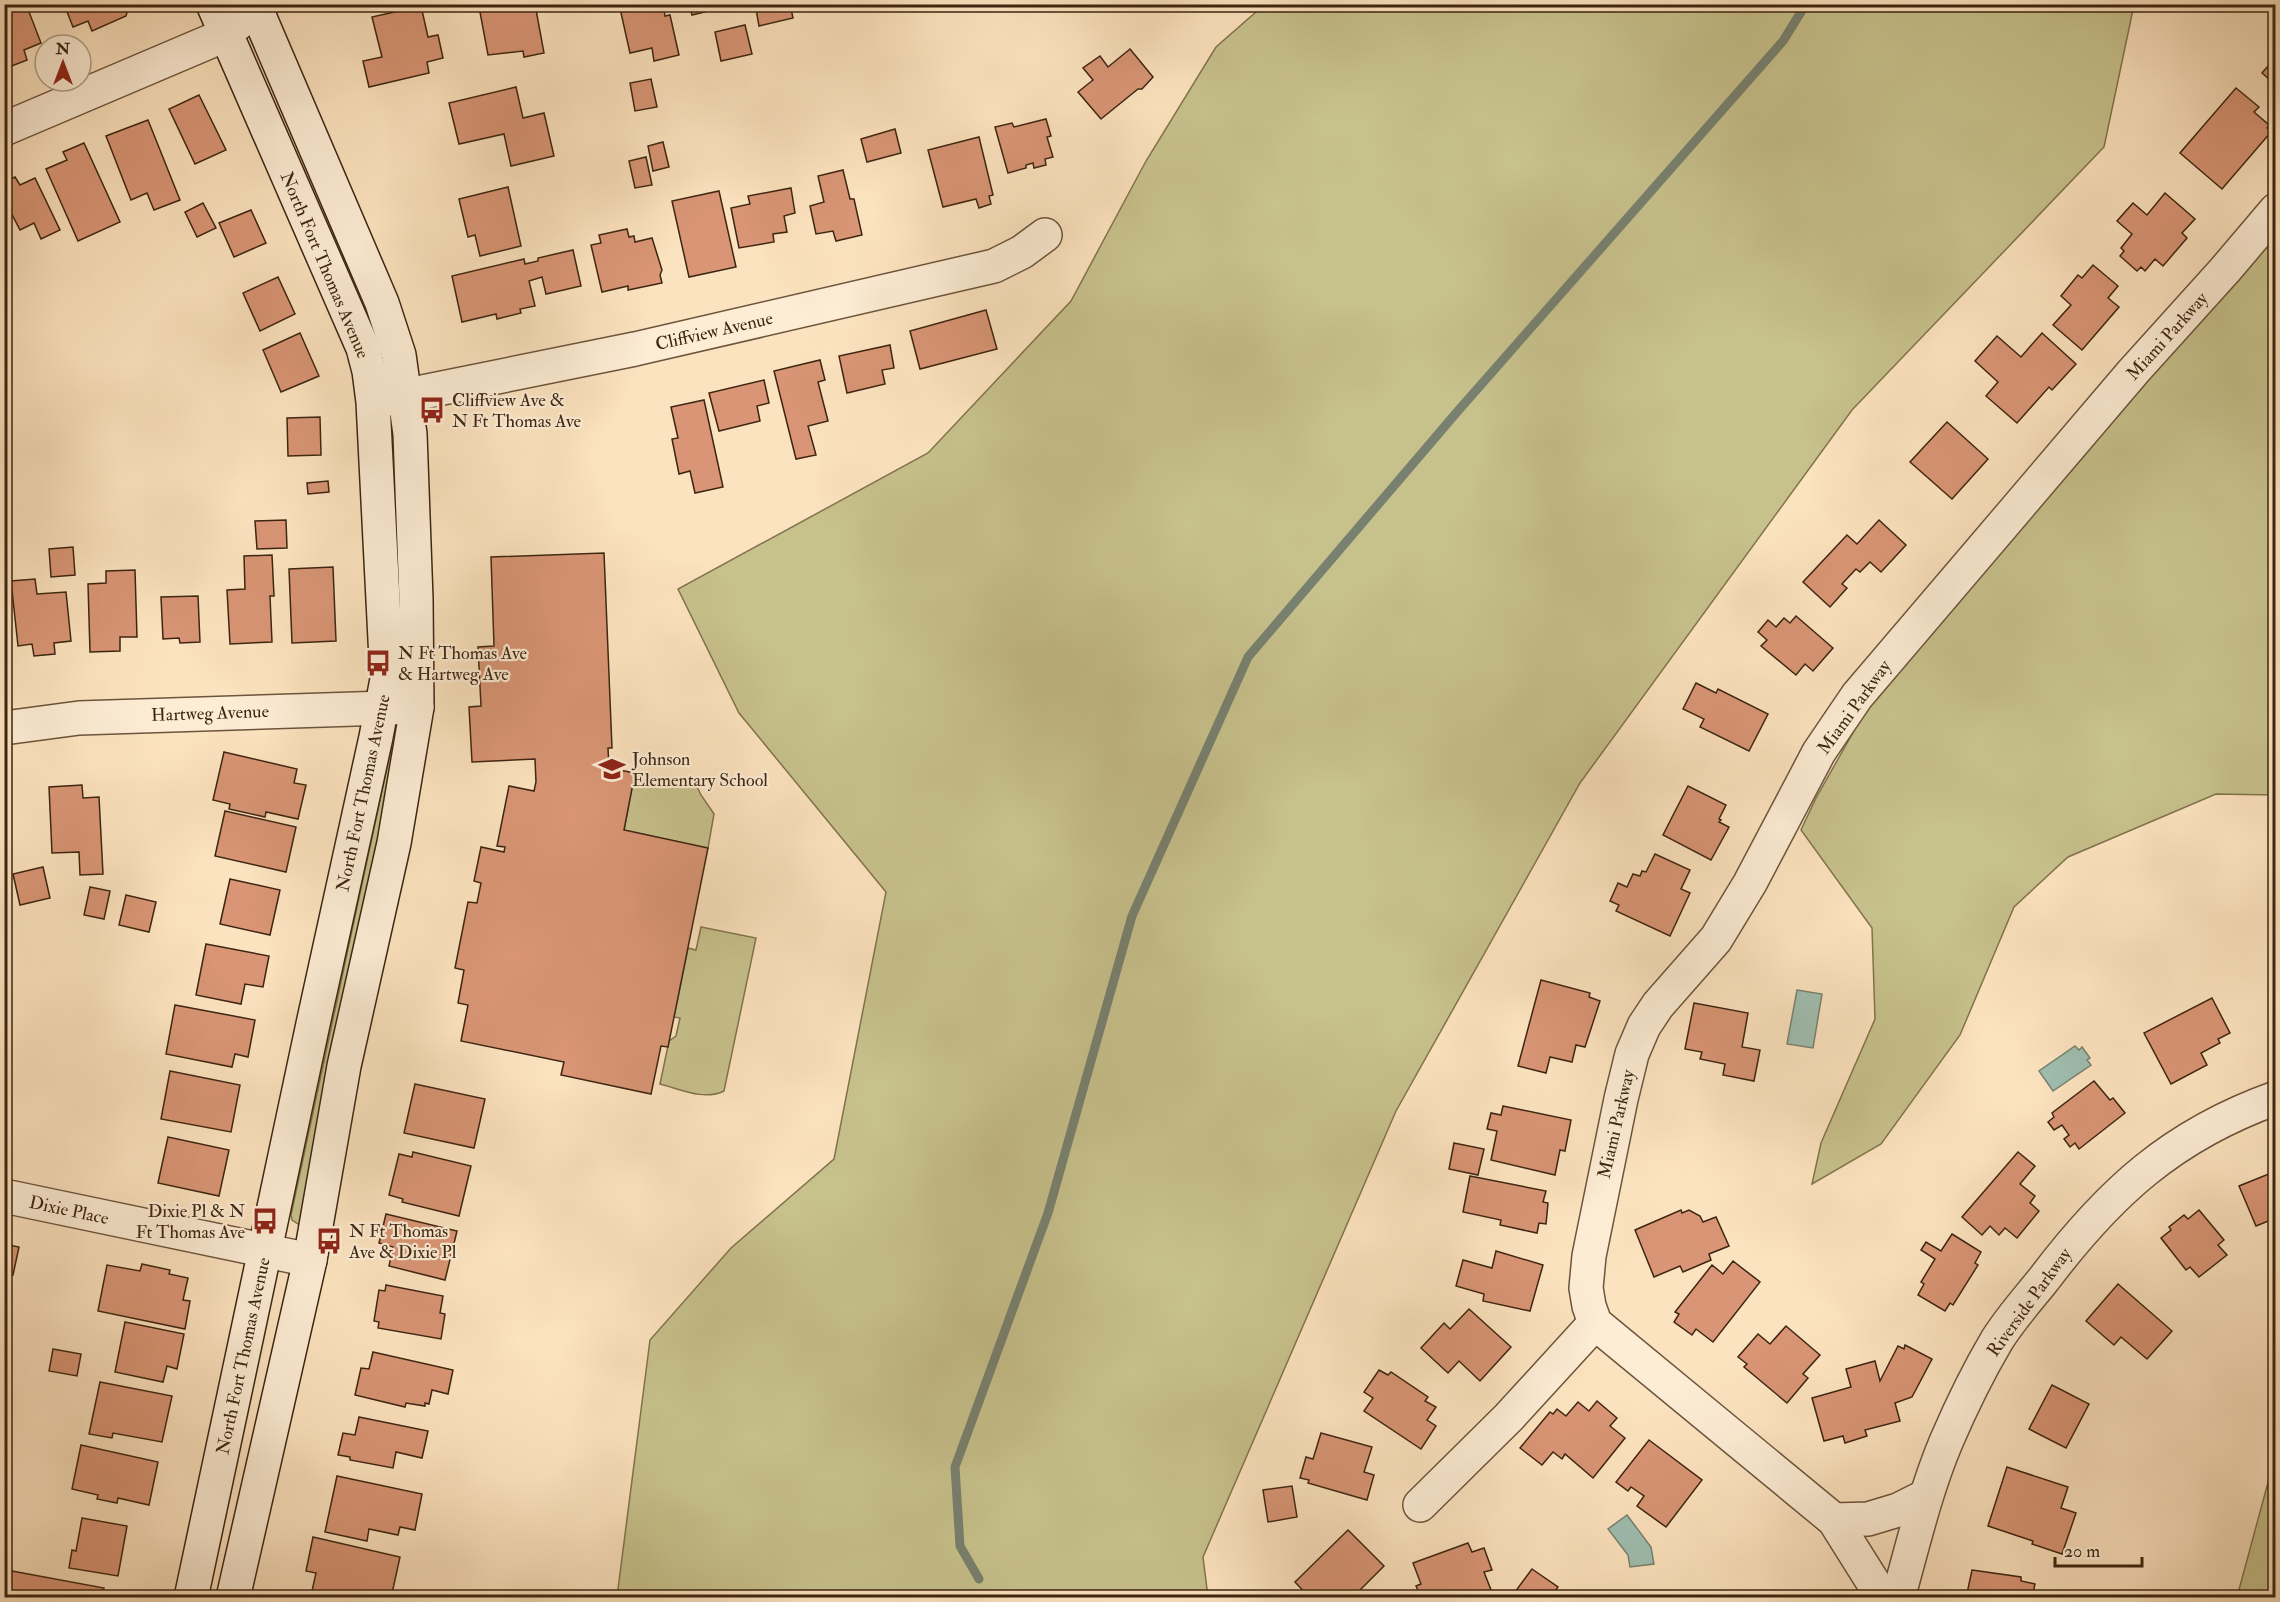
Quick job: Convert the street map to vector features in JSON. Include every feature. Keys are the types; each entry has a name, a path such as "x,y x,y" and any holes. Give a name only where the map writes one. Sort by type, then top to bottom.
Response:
{"street":[{"path":"4,129 219,19 257,6"},
{"name":"North Fort Thomas Avenue","path":"233,1598 310,1260 344,1066 394,843 417,707 414,564 406,396 399,355 382,303 257,6"},
{"name":"North Fort Thomas Avenue","path":"191,1598 387,679 373,402 363,348 219,19"},
{"name":"Miami Parkway","path":"1595,1323 1586,1288 1589,1256 1632,1054 1644,1026 1658,1005 1716,939 1750,883 1820,752 1857,696 2133,372 2276,210"},
{"name":"Cliffview Avenue","path":"373,402 635,349 994,266 1022,252 1045,235"},
{"name":"Hartweg Avenue","path":"4,728 79,718 417,707"},
{"name":"Riverside Parkway","path":"1898,1598 1926,1496 1950,1435 1998,1339 2088,1223 2122,1188 2170,1150 2215,1123 2276,1098"},
{"name":"Dixie Place","path":"4,1196 310,1260"},
{"path":"1420,1505 1509,1417 1595,1323 1834,1520 1883,1598"},
{"path":"1834,1520 1868,1519 1898,1510 1926,1496"}],"shaded area":[{"path":"1264,5 2134,5 2104,147 1852,410 1580,783 1396,1111 1203,1557 1208,1597 617,1597 650,1340 731,1248 834,1159 886,892 739,713 678,589 928,453 1071,301 1146,161 1216,47"},
{"path":"2275,230 2275,795 2216,794 2068,857 2014,907 1960,1035 1881,1144 1812,1184 1821,1143 1875,1019 1872,928 1801,830 1816,798 1863,715 2104,427"},
{"path":"391,749 407,750 305,1222 298,1224 292,1220 291,1215"},
{"path":"693,778 714,814 708,848 624,830 633,782"},
{"path":"701,927 756,938 724,1091 708,1095 660,1084 669,1041 676,1036 680,1018 674,1017 688,948 696,950"},
{"path":"1797,990 1822,994 1813,1048 1787,1044"},
{"path":"2075,1046 2079,1050 2082,1047 2090,1058 2087,1060 2091,1065 2053,1091 2039,1071"},
{"path":"2275,1458 2275,1597 2237,1597 2273,1464"},
{"path":"1627,1515 1651,1547 1654,1564 1630,1567 1628,1555 1608,1529"}],"building":[{"path":"4,4 26,4 37,33 33,33 33,46 24,50 27,60 4,69"},
{"path":"64,4 129,4 129,6 126,16 92,31 88,21 73,27"},
{"path":"502,4 535,4 544,53 524,57 523,51 488,55 480,12 502,7"},
{"path":"619,4 663,4 665,16 670,15 679,55 654,61 652,48 630,53"},
{"path":"689,4 724,4 725,7 692,15"},
{"path":"749,4 790,4 793,18 759,26 756,9 750,10"},
{"path":"421,6 428,37 438,35 443,58 427,62 429,73 369,87 363,61 382,57 372,17"},
{"path":"745,25 752,54 721,61 715,32"},
{"path":"1130,49 1153,77 1142,89 1138,89 1101,119 1078,92 1093,80 1083,68 1100,56 1108,67"},
{"path":"2276,57 2276,85 2262,73"},
{"path":"651,79 657,107 635,111 630,83"},
{"path":"516,87 523,118 544,113 554,156 511,166 504,134 459,144 449,103"},
{"path":"2236,88 2259,107 2254,112 2269,125 2267,128 2271,132 2222,189 2180,153"},
{"path":"199,95 226,150 195,164 169,109"},
{"path":"1046,119 1051,136 1047,137 1053,157 1045,159 1046,165 1034,168 1033,163 1026,165 1026,168 1008,173 995,127 1012,123 1014,127"},
{"path":"148,120 180,200 154,210 147,193 131,200 106,136"},
{"path":"895,129 901,153 867,162 861,139"},
{"path":"979,137 993,195 989,196 991,204 979,208 976,199 943,207 928,150"},
{"path":"663,142 669,167 653,171 648,146"},
{"path":"84,143 120,222 78,241 46,169 67,160 63,152"},
{"path":"646,157 652,185 635,188 629,161"},
{"path":"843,170 850,199 854,199 862,235 836,241 833,231 816,234 810,206 824,202 818,176"},
{"path":"15,177 20,185 35,178 60,230 41,239 34,223 20,230 4,199 4,182"},
{"path":"508,187 521,246 480,256 475,235 468,237 459,199"},
{"path":"791,188 795,213 784,216 787,232 773,234 774,242 739,248 731,208 750,204 748,196"},
{"path":"719,191 736,267 689,277 672,201"},
{"path":"2165,193 2195,219 2182,233 2187,238 2163,266 2155,259 2145,271 2141,267 2137,271 2120,256 2124,251 2121,248 2132,234 2117,221 2133,203 2147,215"},
{"path":"203,203 216,228 197,237 185,212"},
{"path":"251,210 266,243 234,257 219,223"},
{"path":"627,229 629,237 634,236 635,242 652,238 662,270 660,275 662,283 628,290 628,286 602,292 591,245 601,243 599,235"},
{"path":"573,250 581,286 546,294 542,277 529,281 535,306 520,309 521,313 497,319 496,314 462,322 452,276 524,259 525,264 538,261 538,258"},
{"path":"2093,265 2118,286 2108,298 2119,307 2082,350 2053,325 2071,305 2061,296 2078,275 2082,278"},
{"path":"278,277 295,314 260,331 243,293"},
{"path":"986,310 997,349 920,369 910,331"},
{"path":"300,333 319,376 281,392 263,350"},
{"path":"2042,333 2076,364 2052,390 2049,387 2017,423 1986,396 1998,382 1975,361 1997,336 2021,357"},
{"path":"890,345 894,368 882,370 885,384 847,393 839,356"},
{"path":"820,360 825,380 818,382 828,421 808,426 816,455 796,459 774,371"},
{"path":"764,380 769,403 757,406 760,421 719,431 709,393"},
{"path":"704,400 723,487 695,493 690,471 679,474 672,439 678,438 671,407"},
{"path":"320,417 321,455 288,456 287,418"},
{"path":"1947,422 1988,459 1952,499 1910,462"},
{"path":"328,481 329,492 308,494 307,483"},
{"path":"286,520 287,548 257,549 255,521"},
{"path":"1879,520 1906,545 1881,572 1870,562 1860,572 1856,569 1842,584 1847,588 1830,607 1803,582 1847,535 1857,544"},
{"path":"73,547 75,575 51,577 49,549"},
{"path":"604,553 612,748 608,748 609,768 635,773 624,830 708,848 668,1047 661,1046 651,1094 561,1075 564,1062 461,1041 468,1005 458,1003 464,970 455,968 468,902 477,903 481,883 474,881 481,847 504,852 505,847 497,846 509,786 534,791 536,782 535,759 472,762 469,707 481,706 478,647 494,646 491,557"},
{"path":"272,555 274,596 270,596 272,642 230,644 227,590 245,589 244,556"},
{"path":"333,567 336,641 292,643 289,569"},
{"path":"135,570 137,637 120,637 120,651 90,652 88,584 106,583 106,571"},
{"path":"35,579 37,594 66,592 71,641 54,643 55,654 34,656 32,644 18,646 11,581"},
{"path":"198,596 200,642 180,643 179,638 163,639 161,597"},
{"path":"1796,616 1833,648 1813,671 1805,664 1796,675 1761,646 1767,640 1758,632 1768,620 1776,627 1784,618 1790,623"},
{"path":"1696,683 1716,693 1718,689 1768,714 1749,751 1700,727 1704,719 1683,709"},
{"path":"224,752 297,769 294,783 306,785 298,819 266,812 265,817 229,809 230,804 213,800"},
{"path":"82,785 83,798 99,797 103,874 80,875 79,852 52,853 49,787"},
{"path":"1688,786 1726,805 1719,822 1729,827 1711,860 1663,835"},
{"path":"225,811 296,827 286,872 215,856"},
{"path":"1655,854 1690,870 1681,889 1690,893 1670,936 1616,911 1619,905 1610,901 1618,883 1627,887 1633,874 1640,876 1642,871 1646,872"},
{"path":"43,867 50,898 20,905 13,874"},
{"path":"230,879 280,890 270,935 220,924"},
{"path":"90,887 110,891 104,919 84,915"},
{"path":"126,895 156,902 149,932 119,925"},
{"path":"206,944 269,956 263,987 245,984 241,1004 196,995"},
{"path":"1541,980 1590,993 1589,997 1600,1001 1585,1047 1576,1045 1572,1062 1550,1057 1546,1073 1518,1066"},
{"path":"2212,998 2230,1033 2218,1039 2220,1043 2201,1053 2207,1065 2171,1084 2144,1033"},
{"path":"1694,1003 1748,1013 1742,1047 1760,1050 1754,1081 1723,1075 1725,1064 1700,1059 1702,1052 1685,1049"},
{"path":"175,1005 255,1020 248,1057 235,1054 232,1067 166,1054"},
{"path":"170,1071 240,1085 231,1132 161,1119"},
{"path":"2094,1081 2110,1100 2113,1098 2125,1113 2079,1149 2075,1143 2070,1147 2064,1139 2069,1135 2062,1125 2054,1130 2048,1122 2054,1117 2052,1113"},
{"path":"415,1084 485,1099 474,1148 404,1133"},
{"path":"1503,1106 1571,1120 1565,1151 1560,1150 1555,1175 1491,1160 1497,1131 1487,1129 1491,1113 1501,1115"},
{"path":"168,1137 229,1150 219,1196 158,1183"},
{"path":"1454,1143 1484,1149 1478,1175 1449,1169"},
{"path":"413,1152 471,1166 459,1216 402,1202 403,1199 389,1195 399,1154 412,1157"},
{"path":"2018,1152 2035,1166 2020,1184 2035,1196 2030,1203 2039,1211 2017,1238 2005,1228 1999,1235 1990,1226 1982,1235 1962,1217"},
{"path":"2276,1171 2276,1218 2256,1226 2239,1186"},
{"path":"1470,1176 1546,1191 1543,1202 1548,1203 1546,1224 1539,1223 1537,1233 1500,1225 1501,1220 1463,1212"},
{"path":"1681,1210 1682,1213 1689,1210 1700,1216 1703,1222 1716,1217 1729,1246 1709,1254 1711,1260 1683,1272 1680,1266 1654,1277 1635,1230"},
{"path":"2199,1210 2224,1240 2218,1245 2227,1255 2199,1277 2190,1267 2186,1270 2161,1238 2171,1230 2169,1227 2184,1215 2188,1219"},
{"path":"386,1214 457,1231 445,1280 389,1266 393,1247 379,1243"},
{"path":"1952,1234 1981,1252 1975,1263 1978,1265 1953,1305 1950,1303 1945,1311 1918,1295 1924,1284 1921,1282 1935,1259 1921,1250 1926,1242 1941,1251"},
{"path":"4,1244 19,1247 13,1275 4,1273"},
{"path":"1496,1251 1543,1265 1530,1311 1483,1301 1484,1294 1456,1286 1463,1260 1492,1268"},
{"path":"1733,1261 1760,1282 1713,1342 1696,1329 1692,1335 1674,1322 1679,1314 1675,1312 1712,1265 1723,1274"},
{"path":"142,1264 170,1270 169,1274 188,1278 183,1300 190,1301 185,1329 98,1311 107,1265 140,1271"},
{"path":"2118,1284 2172,1331 2147,1359 2121,1337 2114,1345 2086,1321"},
{"path":"386,1285 443,1296 440,1313 445,1314 441,1339 378,1328 379,1322 374,1321 379,1290 385,1291"},
{"path":"1469,1309 1511,1347 1480,1381 1459,1361 1448,1373 1421,1348 1444,1323 1450,1329"},
{"path":"125,1322 184,1334 177,1369 167,1366 163,1382 115,1372"},
{"path":"1786,1326 1820,1355 1803,1374 1808,1378 1787,1403 1744,1367 1747,1364 1738,1357 1758,1334 1770,1344"},
{"path":"1905,1345 1932,1359 1912,1397 1895,1403 1900,1421 1865,1430 1867,1436 1845,1443 1843,1436 1824,1441 1812,1398 1851,1387 1846,1369 1875,1361 1880,1381 1898,1346 1904,1349"},
{"path":"53,1349 81,1354 77,1376 49,1371"},
{"path":"373,1352 453,1370 448,1394 432,1390 429,1404 425,1403 425,1406 406,1403 405,1407 355,1395 361,1368 369,1369"},
{"path":"1379,1370 1388,1375 1391,1372 1428,1397 1425,1401 1436,1407 1427,1420 1436,1426 1421,1449 1364,1411 1373,1398 1364,1392"},
{"path":"100,1382 172,1396 162,1442 113,1433 112,1438 89,1434"},
{"path":"2052,1385 2089,1404 2066,1448 2029,1429"},
{"path":"1597,1401 1617,1418 1610,1426 1625,1438 1593,1478 1565,1454 1562,1459 1553,1452 1542,1465 1520,1448 1550,1412 1553,1414 1557,1409 1566,1416 1578,1402 1589,1411"},
{"path":"359,1417 428,1431 422,1458 396,1452 393,1468 350,1460 350,1457 338,1455 343,1433 355,1435"},
{"path":"1321,1433 1372,1447 1364,1472 1374,1475 1367,1500 1308,1483 1309,1480 1300,1478 1306,1457 1313,1459"},
{"path":"1649,1440 1702,1480 1666,1527 1637,1506 1644,1496 1631,1487 1628,1491 1616,1482"},
{"path":"81,1445 158,1462 149,1505 118,1498 117,1503 97,1499 98,1495 72,1489"},
{"path":"2007,1467 2068,1487 2061,1508 2076,1513 2062,1554 2032,1544 2033,1541 1988,1526"},
{"path":"337,1476 422,1494 415,1530 400,1527 398,1535 369,1529 367,1541 325,1532"},
{"path":"1292,1486 1297,1517 1268,1522 1263,1490"},
{"path":"82,1518 127,1526 118,1576 69,1568 72,1550 76,1551"},
{"path":"1348,1530 1384,1566 1352,1598 1310,1598 1295,1582"},
{"path":"313,1537 400,1557 391,1598 338,1598 312,1591 316,1573 306,1571"},
{"path":"1468,1543 1472,1552 1484,1548 1492,1570 1484,1572 1493,1595 1487,1598 1421,1598 1416,1586 1421,1584 1413,1563"},
{"path":"1532,1569 1558,1587 1550,1598 1515,1598 1512,1596"},
{"path":"1972,1570 2021,1577 2021,1581 2035,1584 2032,1598 1966,1598"},
{"path":"12,1571 104,1588 102,1598 7,1598"}],"waterway":[{"path":"979,1579 960,1546 955,1467 1048,1213 1132,916 1248,657 1457,412 1783,41 1806,4"}],"place":[{"name":"Cliffview Ave & N Ft Thomas Ave","path":"432,410"},
{"name":"N Ft Thomas Ave & Hartweg Ave","path":"378,663"},
{"name":"Johnson Elementary School","path":"612,769"},
{"name":"Dixie Pl & N Ft Thomas Ave","path":"265,1221"},
{"name":"N Ft Thomas Ave & Dixie Pl","path":"329,1241"}]}
